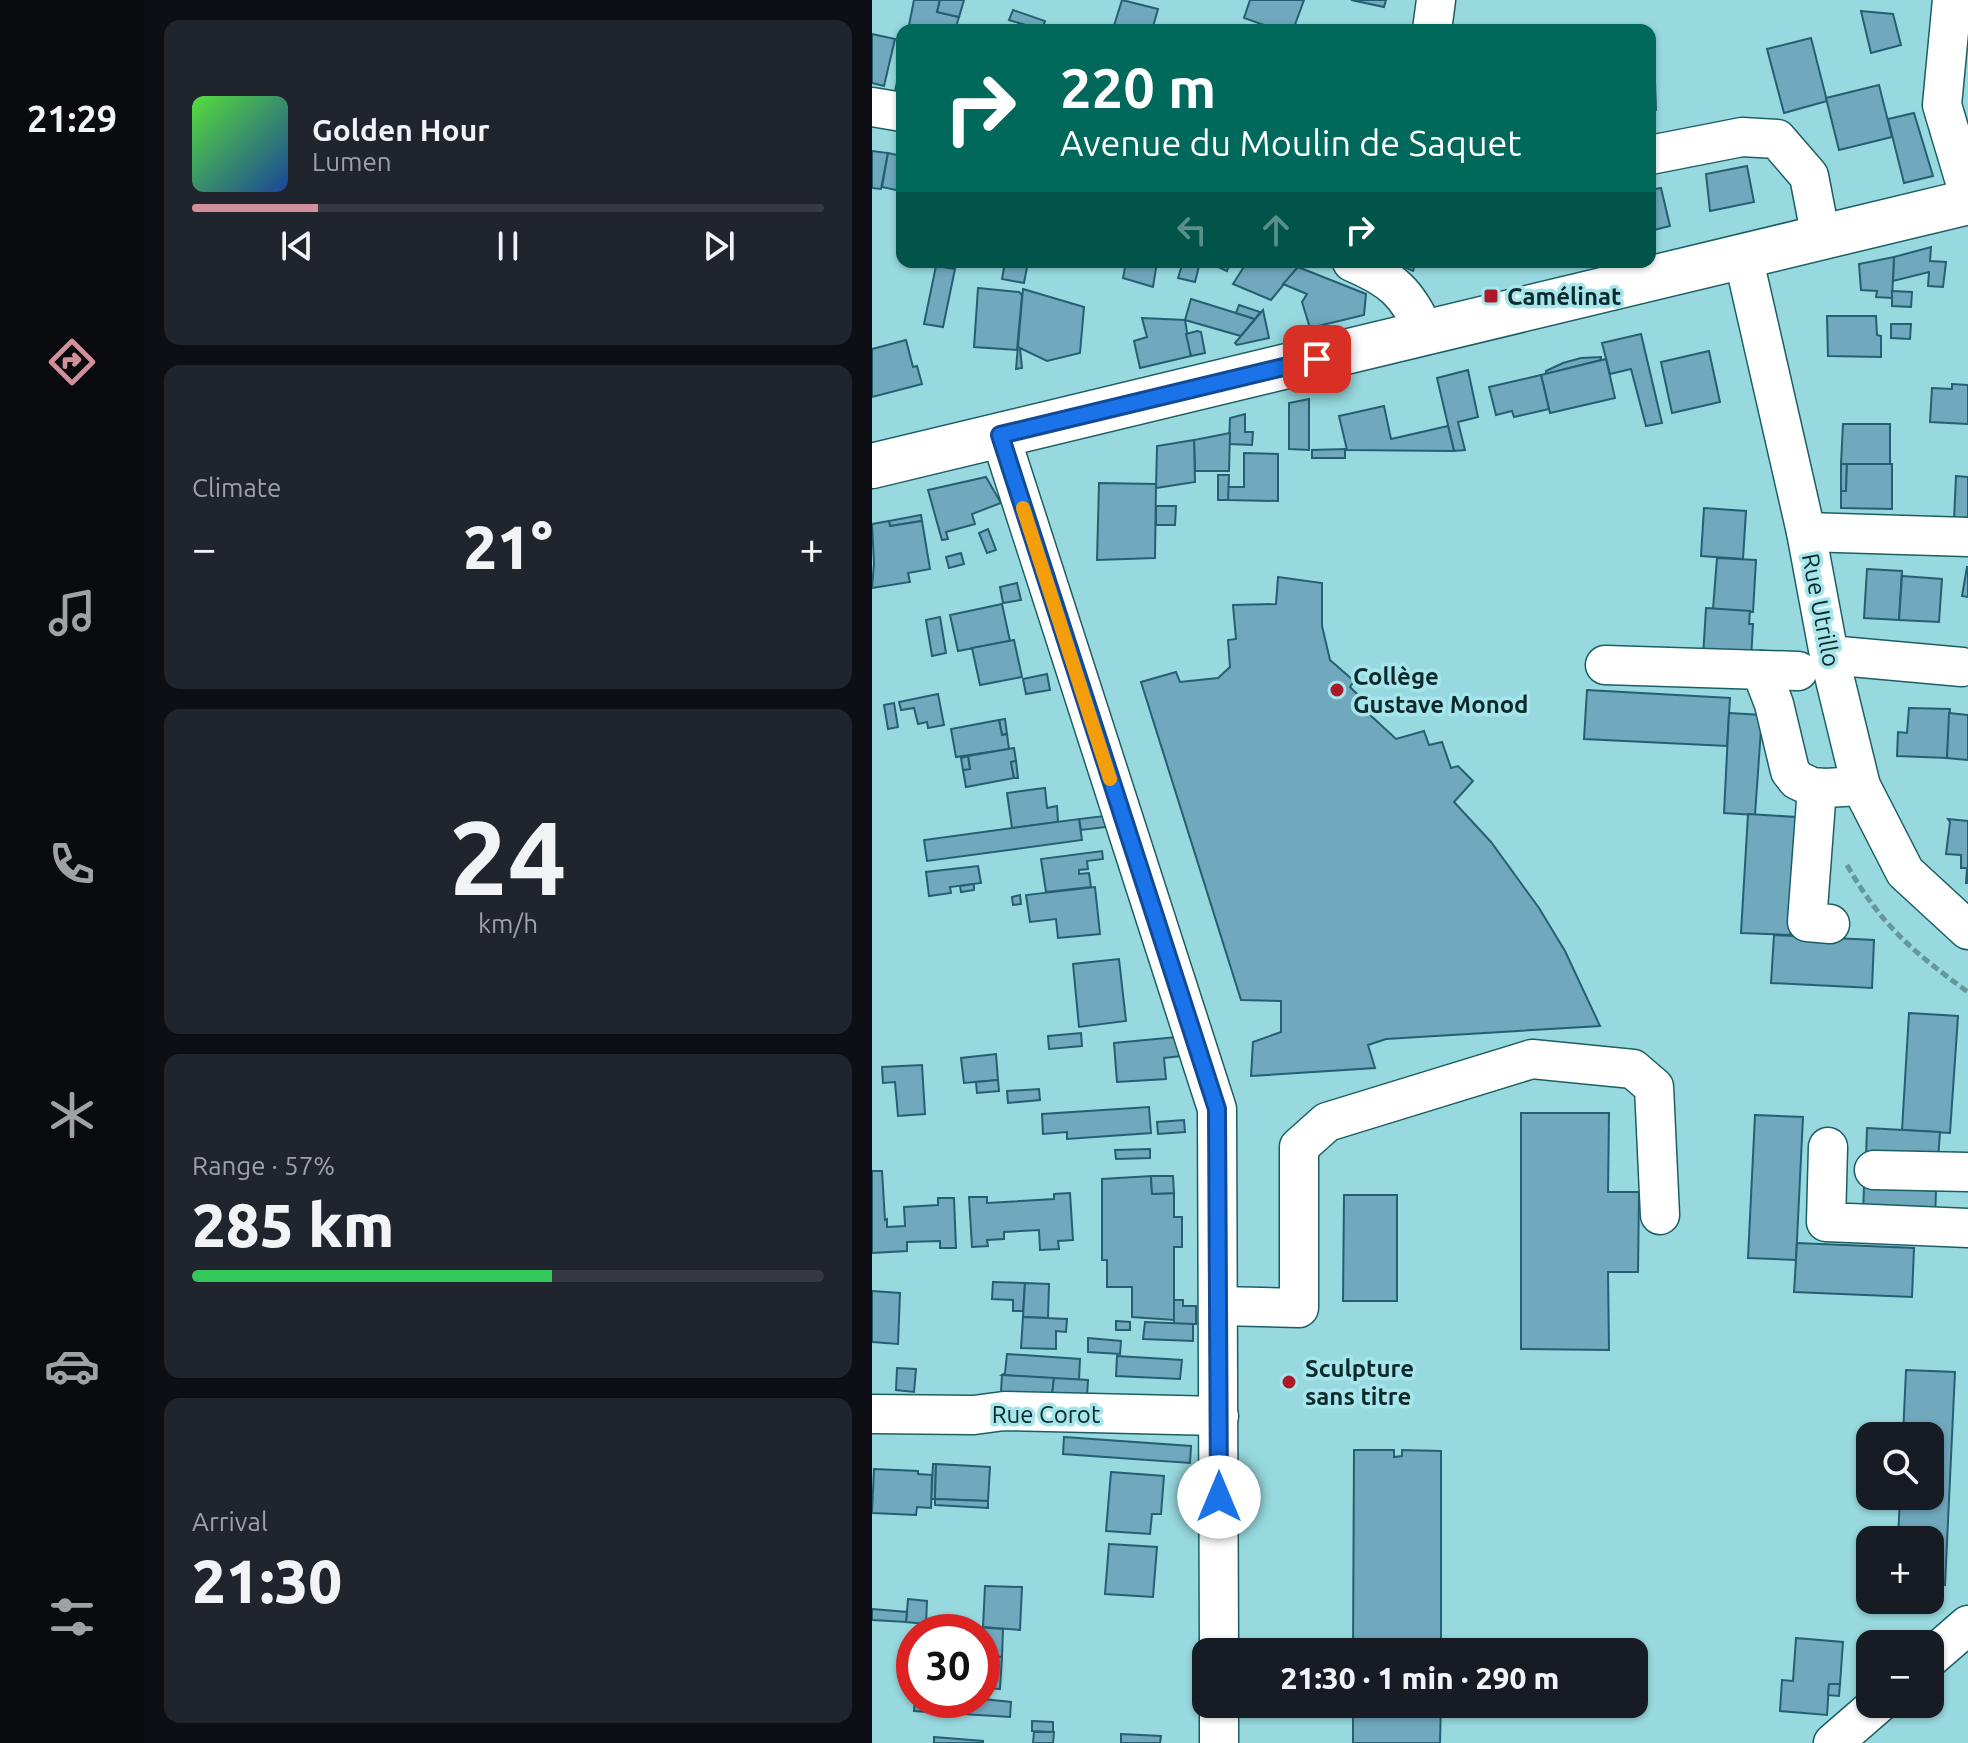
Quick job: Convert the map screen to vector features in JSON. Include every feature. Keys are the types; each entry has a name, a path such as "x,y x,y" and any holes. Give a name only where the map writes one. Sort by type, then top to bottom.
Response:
{"main road":[{"path":"872,466 1968,202"}],"street":[{"path":"1433,24 1436,0"},
{"path":"1952,0 1942,105 1968,192"},
{"path":"872,107 896,111"},
{"path":"1656,154 1742,137 1777,139 1809,176 1821,238"},
{"name":"Rue Utrillo","path":"1743,256 1806,532 1796,665 1905,872 1968,930"},
{"path":"1364,268 1393,283 1414,307 1425,333"},
{"path":"1000,435 1217,1109 1219,1638"},
{"path":"1806,532 1968,537"},
{"path":"1605,665 1962,667"},
{"path":"1796,665 1774,704 1790,771 1797,780 1817,788 1861,786"},
{"path":"1817,788 1807,922 1830,924"},
{"path":"1219,1306 1299,1308 1299,1147 1327,1122 1532,1059 1633,1069 1654,1087 1660,1215"},
{"path":"1828,1147 1826,1222 1968,1228"},
{"path":"1874,1170 1968,1172"},
{"name":"Rue Corot","path":"872,1414 974,1415 1004,1411 1219,1416"},
{"path":"1944,1646 1968,1625"},
{"path":"1219,1718 1219,1743"},
{"path":"1833,1743 1862,1718"}],"building":[{"path":"914,0 940,0 937,12 959,17 957,24 909,24"},
{"path":"940,0 964,0 959,17 937,12"},
{"path":"1122,0 1158,9 1154,24 1115,24"},
{"path":"1250,0 1304,0 1295,24 1261,24 1244,18"},
{"path":"1351,0 1386,0 1384,7"},
{"path":"1013,10 1045,21 1044,24 1022,24 1009,20"},
{"path":"1861,11 1893,14 1901,45 1871,53"},
{"path":"872,34 895,39 884,86 872,83"},
{"path":"1811,38 1827,101 1784,113 1767,49"},
{"path":"1879,85 1892,137 1839,150 1826,98"},
{"path":"1914,113 1933,176 1904,183 1888,119"},
{"path":"872,151 888,153 881,189 872,188"},
{"path":"888,153 896,155 896,190 882,187"},
{"path":"1747,166 1754,202 1710,211 1706,174"},
{"path":"1661,188 1670,226 1656,230 1656,189"},
{"path":"1931,247 1930,261 1946,262 1943,287 1928,286 1929,272 1893,281 1894,257"},
{"path":"1894,257 1892,298 1876,297 1877,291 1861,290 1859,264"},
{"path":"936,268 955,269 943,327 924,324"},
{"path":"1004,268 1027,268 1024,283 1002,279"},
{"path":"1125,268 1156,268 1153,287 1123,278"},
{"path":"1181,268 1198,268 1195,282 1178,278"},
{"path":"1243,268 1297,268 1271,300 1233,284"},
{"path":"1301,268 1366,294 1364,315 1310,328 1302,302 1307,294 1283,284"},
{"path":"978,288 1019,292 1022,295 1017,350 974,347"},
{"path":"1023,289 1084,307 1080,353 1047,361 1020,348 1022,368 1016,369"},
{"path":"1892,291 1912,292 1911,307 1892,306"},
{"path":"1191,299 1255,319 1241,336 1185,320"},
{"path":"1239,305 1260,312 1255,319 1236,313"},
{"path":"1263,310 1269,338 1237,345 1235,343"},
{"path":"1827,316 1876,316 1877,335 1881,336 1881,357 1828,356"},
{"path":"1142,318 1185,320 1191,356 1140,368 1134,341 1147,337"},
{"path":"1891,324 1911,324 1910,339 1891,338"},
{"path":"1201,332 1205,353 1191,356 1186,334"},
{"path":"1641,334 1662,423 1646,426 1631,369 1610,374 1602,343"},
{"path":"906,340 913,367 917,366 922,384 872,397 872,349"},
{"path":"1709,351 1720,402 1672,413 1661,362"},
{"path":"1601,357 1601,360 1546,374 1546,371 1563,363"},
{"path":"1606,359 1615,398 1550,413 1541,375"},
{"path":"1468,370 1478,417 1458,422 1465,450 1454,451 1437,378"},
{"path":"1541,375 1549,409 1514,417 1512,411 1496,415 1489,387"},
{"path":"1952,384 1968,385 1968,424 1930,422 1932,388 1952,389"},
{"path":"1309,399 1309,450 1289,449 1289,403"},
{"path":"1384,406 1391,439 1448,426 1454,451 1347,450 1339,416"},
{"path":"1245,414 1245,432 1253,432 1252,445 1229,444 1230,418"},
{"path":"1843,424 1890,424 1890,464 1841,464"},
{"path":"1230,433 1229,471 1195,471 1194,440"},
{"path":"1194,440 1195,482 1156,488 1157,446"},
{"path":"1345,449 1345,458 1312,458 1312,450"},
{"path":"1244,453 1278,454 1278,501 1228,500 1228,487 1244,487"},
{"path":"1841,464 1847,464 1846,491 1841,491"},
{"path":"1847,464 1892,464 1892,509 1841,508 1841,491 1846,491"},
{"path":"1218,475 1229,475 1228,500 1218,500"},
{"path":"1956,476 1968,477 1968,521 1954,520"},
{"path":"986,477 1001,503 972,514 975,524 946,532 948,539 942,540 928,490"},
{"path":"1099,483 1156,484 1155,558 1097,560"},
{"path":"1156,506 1176,506 1175,525 1156,525"},
{"path":"1704,508 1746,511 1743,559 1701,556"},
{"path":"921,515 922,521 890,526 889,521"},
{"path":"889,521 890,526 922,521 930,569 908,573 910,582 872,588 872,524"},
{"path":"988,529 996,550 987,553 979,533"},
{"path":"961,553 964,564 949,568 946,557"},
{"path":"1717,558 1756,560 1753,612 1713,609"},
{"path":"1968,567 1968,597 1962,596"},
{"path":"1867,569 1902,571 1899,620 1864,618"},
{"path":"1902,576 1942,579 1939,622 1899,620"},
{"path":"1278,577 1322,583 1322,626 1330,660 1354,681 1350,687 1371,708 1368,713 1396,739 1424,731 1429,745 1442,742 1451,768 1458,766 1473,781 1454,802 1491,842 1539,908 1565,951 1600,1026 1386,1039 1368,1045 1375,1068 1251,1076 1253,1042 1281,1032 1281,1001 1241,1000 1141,682 1176,672 1180,682 1218,678 1230,667 1228,640 1236,639 1233,605 1276,604"},
{"path":"1017,583 1021,600 1003,603 1000,587"},
{"path":"1002,604 1010,641 958,651 950,615"},
{"path":"1706,608 1750,611 1749,624 1753,624 1751,660 1703,657"},
{"path":"940,617 946,653 932,656 926,620"},
{"path":"1014,640 1022,677 980,685 972,648"},
{"path":"1047,674 1050,690 1026,694 1023,679"},
{"path":"1587,690 1730,698 1727,746 1584,739"},
{"path":"938,694 944,725 928,728 927,722 918,724 914,708 901,710 899,702"},
{"path":"894,703 898,727 888,729 884,705"},
{"path":"1909,708 1950,709 1947,758 1897,756 1898,732 1907,733"},
{"path":"1729,713 1762,715 1755,815 1724,813"},
{"path":"1949,713 1968,715 1968,760 1947,758"},
{"path":"1005,719 1007,734 1002,735 999,720"},
{"path":"999,720 1002,735 1007,734 1009,749 956,757 951,729"},
{"path":"1014,748 1016,761 1011,762 1014,778 966,787 963,770 970,769 968,756"},
{"path":"968,756 970,769 963,770 961,758"},
{"path":"1016,761 1018,778 1014,778 1011,762"},
{"path":"1045,788 1047,808 1057,806 1058,822 1012,828 1007,793"},
{"path":"1748,814 1796,817 1790,935 1741,933"},
{"path":"1104,816 1106,827 1081,830 1079,819"},
{"path":"1079,819 1082,840 927,861 924,840"},
{"path":"1948,819 1968,821 1968,883 1967,868 1961,868 1961,855 1946,854"},
{"path":"1102,851 1103,859 1087,861 1088,869 1079,870 1079,874 1089,873 1091,887 1046,892 1041,859"},
{"path":"978,866 981,883 950,887 951,893 929,896 926,872"},
{"path":"974,884 974,890 961,892 960,886"},
{"path":"1095,887 1100,934 1058,938 1056,919 1030,922 1026,895"},
{"path":"1020,895 1021,904 1013,905 1012,897"},
{"path":"1774,935 1874,940 1872,988 1771,983"},
{"path":"1119,959 1126,1021 1079,1027 1073,964"},
{"path":"1909,1013 1958,1016 1950,1133 1902,1130"},
{"path":"1081,1033 1082,1046 1049,1049 1048,1036"},
{"path":"1177,1037 1183,1056 1164,1058 1166,1079 1117,1082 1114,1043"},
{"path":"996,1054 998,1080 964,1083 961,1058"},
{"path":"922,1065 925,1114 898,1116 895,1082 883,1083 882,1067"},
{"path":"998,1080 999,1091 977,1093 976,1082"},
{"path":"1039,1089 1040,1100 1008,1103 1007,1091"},
{"path":"1149,1107 1151,1133 1067,1139 1067,1132 1043,1134 1042,1114"},
{"path":"1521,1113 1609,1113 1608,1192 1639,1192 1638,1272 1608,1272 1609,1350 1521,1349"},
{"path":"1755,1115 1803,1117 1796,1260 1748,1258"},
{"path":"1184,1120 1185,1132 1158,1134 1157,1122"},
{"path":"1867,1128 1940,1132 1938,1160 1866,1156"},
{"path":"1150,1149 1150,1158 1116,1159 1115,1150"},
{"path":"872,1171 882,1171 887,1227 905,1226 904,1207 938,1205 938,1198 954,1198 956,1248 940,1248 940,1241 907,1242 907,1251 872,1253"},
{"path":"1151,1176 1152,1194 1174,1193 1174,1217 1182,1217 1182,1247 1174,1247 1174,1320 1132,1317 1132,1287 1107,1287 1107,1260 1102,1260 1102,1179"},
{"path":"1151,1176 1173,1176 1174,1193 1152,1194"},
{"path":"1864,1186 1936,1191 1935,1219 1863,1215"},
{"path":"1070,1193 1073,1240 1058,1241 1059,1249 1040,1250 1039,1230 1004,1232 1004,1239 987,1240 988,1246 972,1247 969,1197 987,1197 987,1203 1054,1199 1054,1194"},
{"path":"1344,1195 1397,1195 1397,1301 1343,1301"},
{"path":"1797,1243 1914,1248 1912,1297 1794,1292"},
{"path":"993,1282 1025,1283 1023,1311 1013,1311 1013,1300 992,1299"},
{"path":"1025,1283 1049,1284 1048,1318 1023,1317"},
{"path":"872,1291 900,1293 898,1344 872,1342"},
{"path":"1174,1300 1183,1300 1183,1306 1196,1306 1196,1324 1174,1324"},
{"path":"1023,1317 1067,1319 1066,1332 1056,1331 1056,1349 1021,1348"},
{"path":"1116,1321 1130,1322 1130,1330 1116,1330"},
{"path":"1145,1322 1193,1324 1193,1341 1143,1339"},
{"path":"1088,1338 1121,1341 1120,1354 1088,1352"},
{"path":"1007,1354 1080,1359 1079,1380 1002,1375 1005,1373"},
{"path":"1117,1356 1182,1360 1180,1379 1116,1376"},
{"path":"897,1368 916,1369 914,1392 896,1390"},
{"path":"1906,1370 1955,1372 1945,1585 1944,1526 1899,1526 1899,1510 1944,1510 1944,1422 1904,1422"},
{"path":"1002,1375 1054,1378 1052,1395 1001,1392"},
{"path":"1054,1378 1088,1380 1087,1397 1052,1395"},
{"path":"1064,1437 1191,1446 1190,1463 1063,1454"},
{"path":"1354,1450 1394,1450 1394,1457 1402,1456 1402,1450 1441,1451 1441,1638 1353,1638"},
{"path":"933,1464 936,1464 935,1499 931,1499"},
{"path":"936,1464 990,1467 988,1501 935,1499"},
{"path":"874,1469 918,1471 918,1474 932,1475 931,1508 917,1507 916,1515 872,1513"},
{"path":"1111,1472 1164,1476 1161,1514 1152,1514 1150,1534 1106,1531"},
{"path":"935,1499 988,1501 988,1508 935,1505"},
{"path":"1109,1544 1157,1547 1153,1597 1105,1594"},
{"path":"985,1586 1022,1587 1020,1630 1000,1628 1000,1614 984,1614"},
{"path":"908,1599 927,1601 926,1614 907,1614"},
{"path":"872,1609 907,1612 896,1614 896,1621 872,1620"},
{"path":"1000,1629 1003,1629 1000,1657"},
{"path":"1796,1638 1843,1642 1840,1684 1829,1684 1827,1715 1780,1711 1782,1680 1793,1681"},
{"path":"1829,1684 1840,1684 1839,1696 1828,1695"},
{"path":"1000,1701 1011,1702 1010,1717 1000,1716"},
{"path":"1353,1718 1441,1718 1440,1743 1353,1743"},
{"path":"1032,1721 1053,1722 1053,1732 1032,1731"},
{"path":"1034,1732 1054,1732 1053,1743 1033,1743"},
{"path":"1121,1734 1161,1736 1160,1743 1121,1743"},
{"path":"934,1737 983,1741 983,1743 934,1743"}],"slow traffic":[{"path":"1023,508 1110,779"}],"place":[{"name":"Camélinat","path":"1491,296"},
{"name":"Collège Gustave Monod","path":"1337,690"},
{"name":"Sculpture sans titre","path":"1289,1382"}],"route":[{"path":"1219,1497 1217,1109 1000,435 1317,359"}]}
